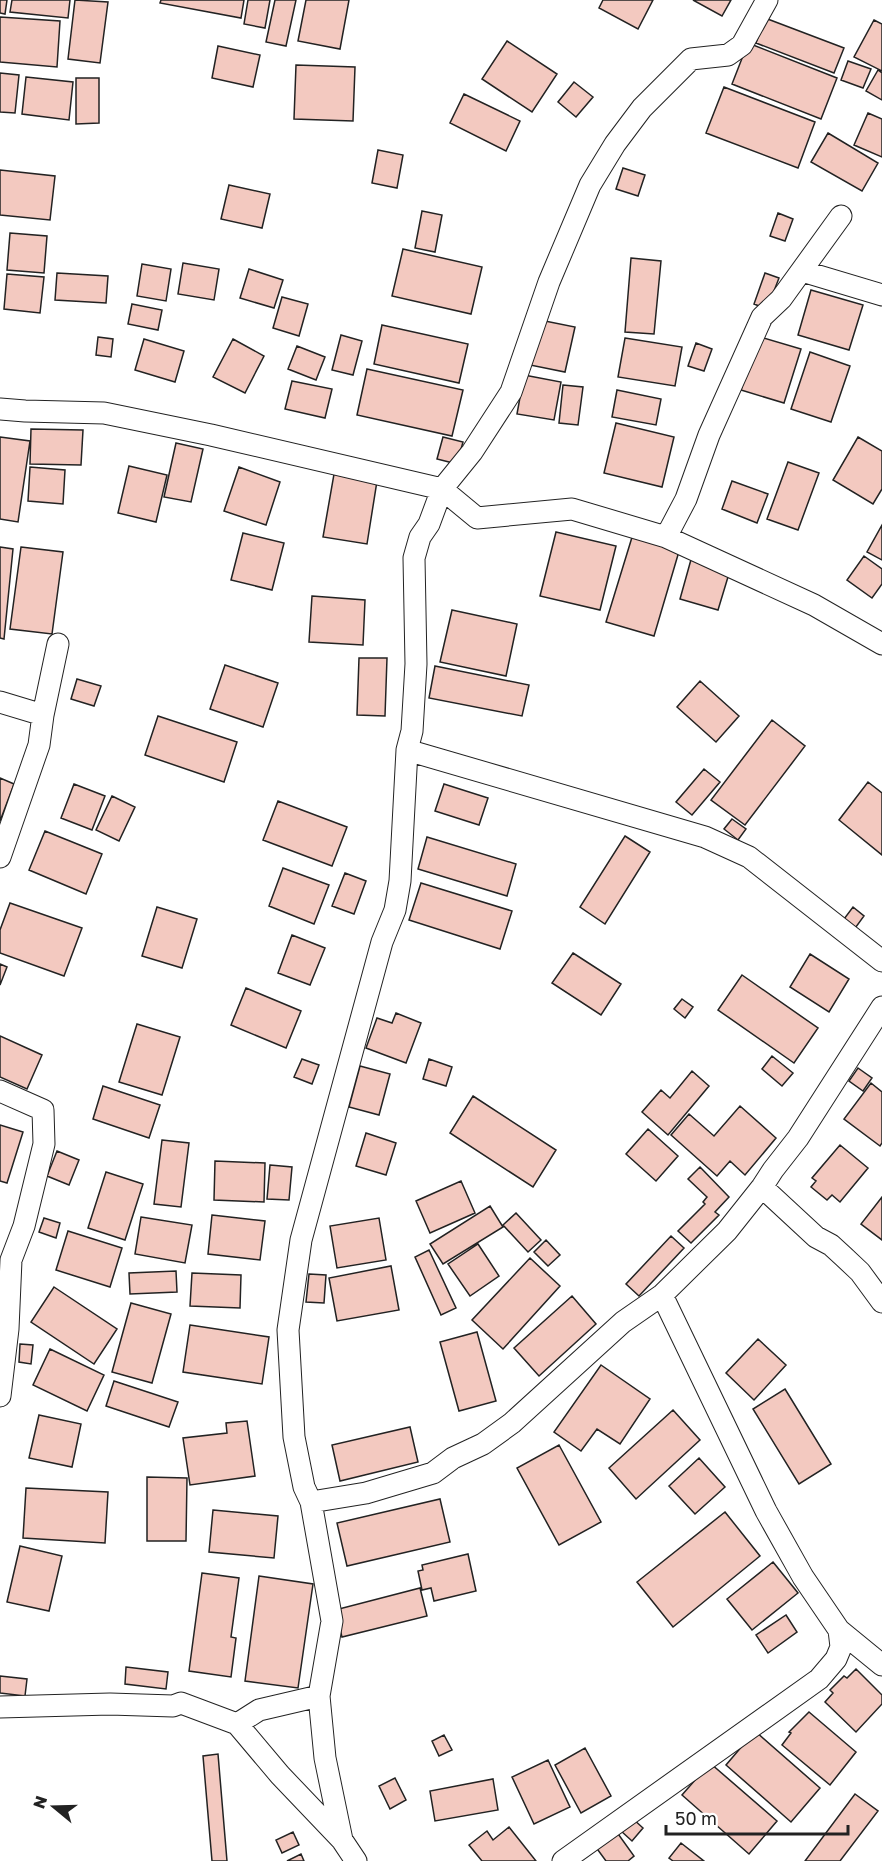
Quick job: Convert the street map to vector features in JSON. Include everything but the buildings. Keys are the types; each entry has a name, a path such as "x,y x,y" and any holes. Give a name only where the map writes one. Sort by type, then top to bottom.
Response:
{"street":[{"path":"342,1840 325,1758 319,1696 332,1621 311,1502 304,1487 294,1437 288,1330 301,1240 382,942 395,910 400,881 407,750 412,731 416,664 414,558 420,537 429,524 442,489 472,452 511,392 562,250 590,185 615,144 642,108 691,59 728,54 742,45 767,0"},
{"path":"666,537 686,499 709,435 762,317 781,299 814,251 842,216"},
{"path":"802,271 882,295"},
{"path":"0,409 104,413 211,435 442,489 477,519 572,509 666,537 814,605 882,644"},
{"path":"0,857 39,746 58,644"},
{"path":"0,702 43,715"},
{"path":"407,750 705,837 749,857 882,961"},
{"path":"311,1502 366,1493 433,1473 453,1458 483,1444 519,1417 623,1322 662,1295 728,1231 762,1187 798,1138 882,1007"},
{"path":"0,1091 43,1110 44,1144 24,1226 6,1261 8,1329 0,1396"},
{"path":"762,1187 816,1237 831,1245 860,1272 882,1302"},
{"path":"662,1295 766,1511 803,1577 839,1630 882,1665"},
{"path":"563,1861 819,1679 837,1659 841,1647 839,1630"},
{"path":"237,1724 259,1710 319,1696"},
{"path":"0,1707 110,1704 173,1706 181,1703 237,1724 280,1775 342,1840 356,1861"}]}
